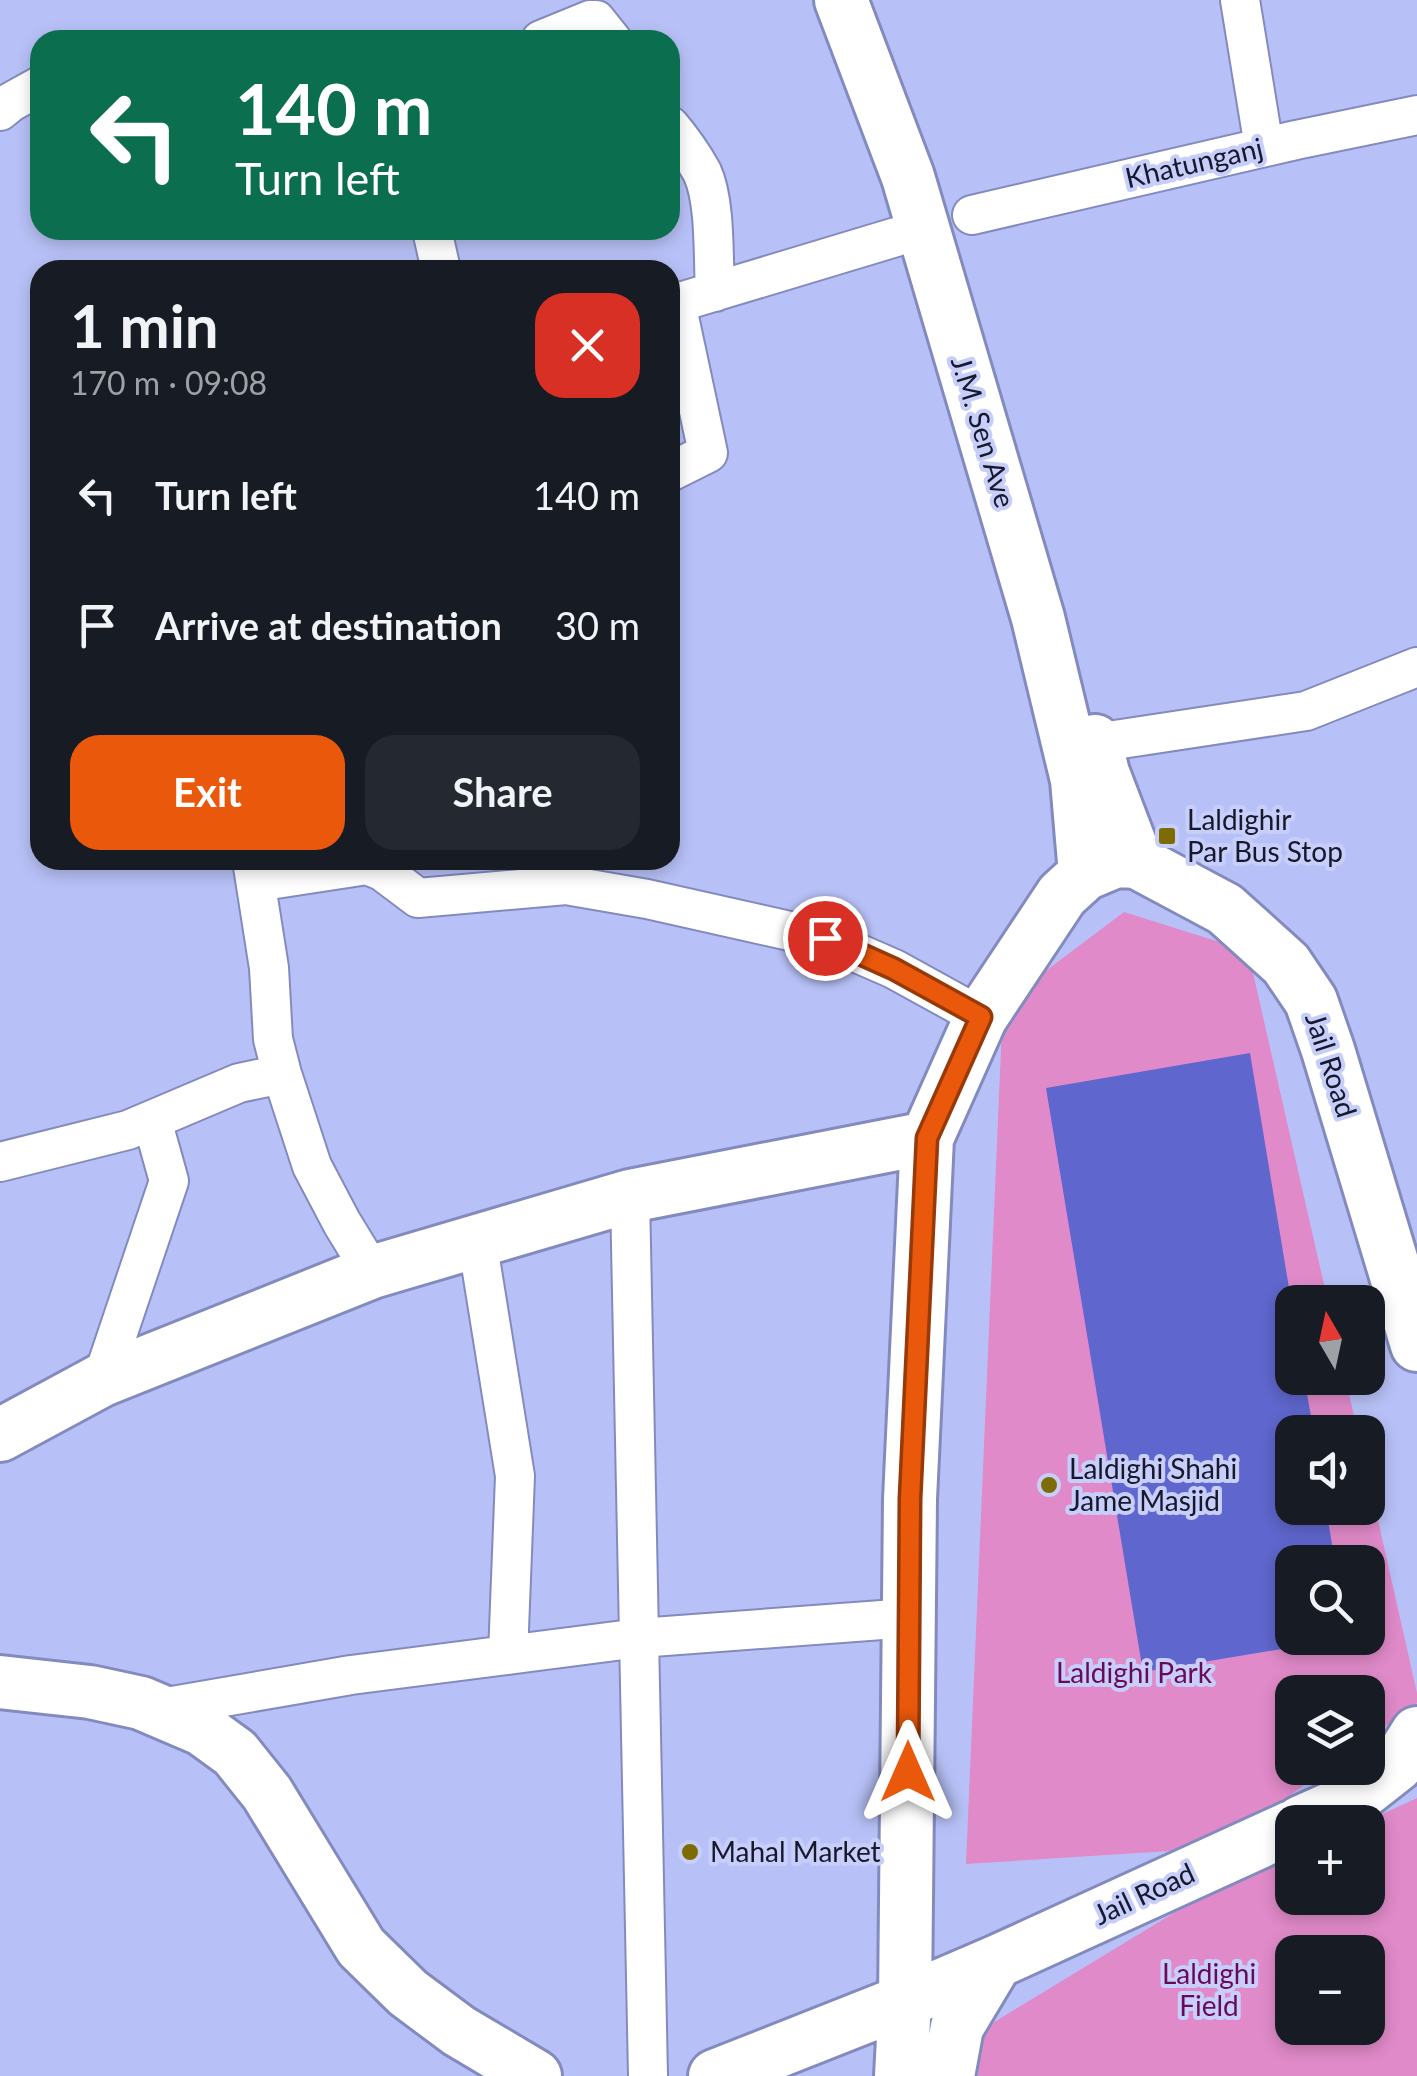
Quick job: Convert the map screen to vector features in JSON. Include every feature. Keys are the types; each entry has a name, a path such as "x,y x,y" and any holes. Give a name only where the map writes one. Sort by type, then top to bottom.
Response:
{"main road":[{"name":"J.M. Sen Ave","path":"841,0 908,177 1038,618 1076,780 1085,874"},
{"name":"J.M. Sen Ave","path":"874,0 954,219 1010,402 1102,773 1137,862"},
{"path":"901,2076 910,1499 927,1138 981,1017 1062,895 1085,874 1116,861 1137,862"},
{"name":"Jail Road","path":"1137,862 1224,909 1286,964 1311,1001 1417,1345"},
{"path":"0,1435 102,1380 372,1272 630,1196 927,1138"},
{"path":"0,1682 90,1692 140,1703 202,1729 236,1752 267,1793 361,1947 396,1982 458,2031 535,2076"},
{"path":"1340,1805 1398,1765 1417,1733"},
{"name":"Jail Road","path":"716,2076 996,1962 1275,1834"},
{"path":"948,2076 957,2027 996,1962"}],"street":[{"path":"1240,0 1264,147"},
{"path":"566,30 590,20 596,20 604,30"},
{"path":"0,111 30,92"},
{"name":"Khatunganj","path":"972,215 1417,116"},
{"path":"680,137 703,174 710,199 714,292"},
{"path":"680,302 896,237"},
{"path":"680,334 708,453 680,467"},
{"path":"1096,743 1306,711 1417,666"},
{"path":"380,870 418,898 566,885 825,938 894,969 981,1017"},
{"path":"254,871 269,968 272,1039 282,1074 312,1166 372,1272"},
{"path":"0,1162 128,1130 239,1083 282,1074"},
{"path":"102,1380 168,1181 152,1120"},
{"path":"630,1196 648,2076"},
{"path":"477,1240 514,1476 508,1655"},
{"path":"155,1710 351,1676 639,1638 910,1618"}],"green space":[{"name":"Laldighi Park","path":"1124,912 1248,951 1324,1285 1275,1285 1275,1395 1349,1395 1354,1415 1275,1415 1275,1525 1379,1525 1384,1545 1275,1545 1275,1655 1385,1655 1385,1551 1417,1703 1385,1727 1385,1675 1275,1675 1275,1785 1304,1785 1217,1848 966,1864 1003,1003"},
{"name":"Laldighi Field","path":"1417,1798 1417,2076 978,2076 981,2030 1177,1911 1275,1865 1275,1915 1385,1915 1385,1813"}],"shaded area":[{"path":"1250,1053 1289,1285 1275,1285 1275,1395 1307,1395 1311,1415 1275,1415 1275,1525 1329,1525 1332,1545 1275,1545 1275,1650 1143,1672 1046,1088"}],"place":[{"name":"Laldighir Par Bus Stop","path":"1167,836"},
{"name":"Laldighi Shahi Jame Masjid","path":"1049,1485"},
{"name":"Mahal Market","path":"690,1852"}],"route":[{"path":"825,938 894,969 981,1017 927,1138 910,1499 908,1772"}]}
